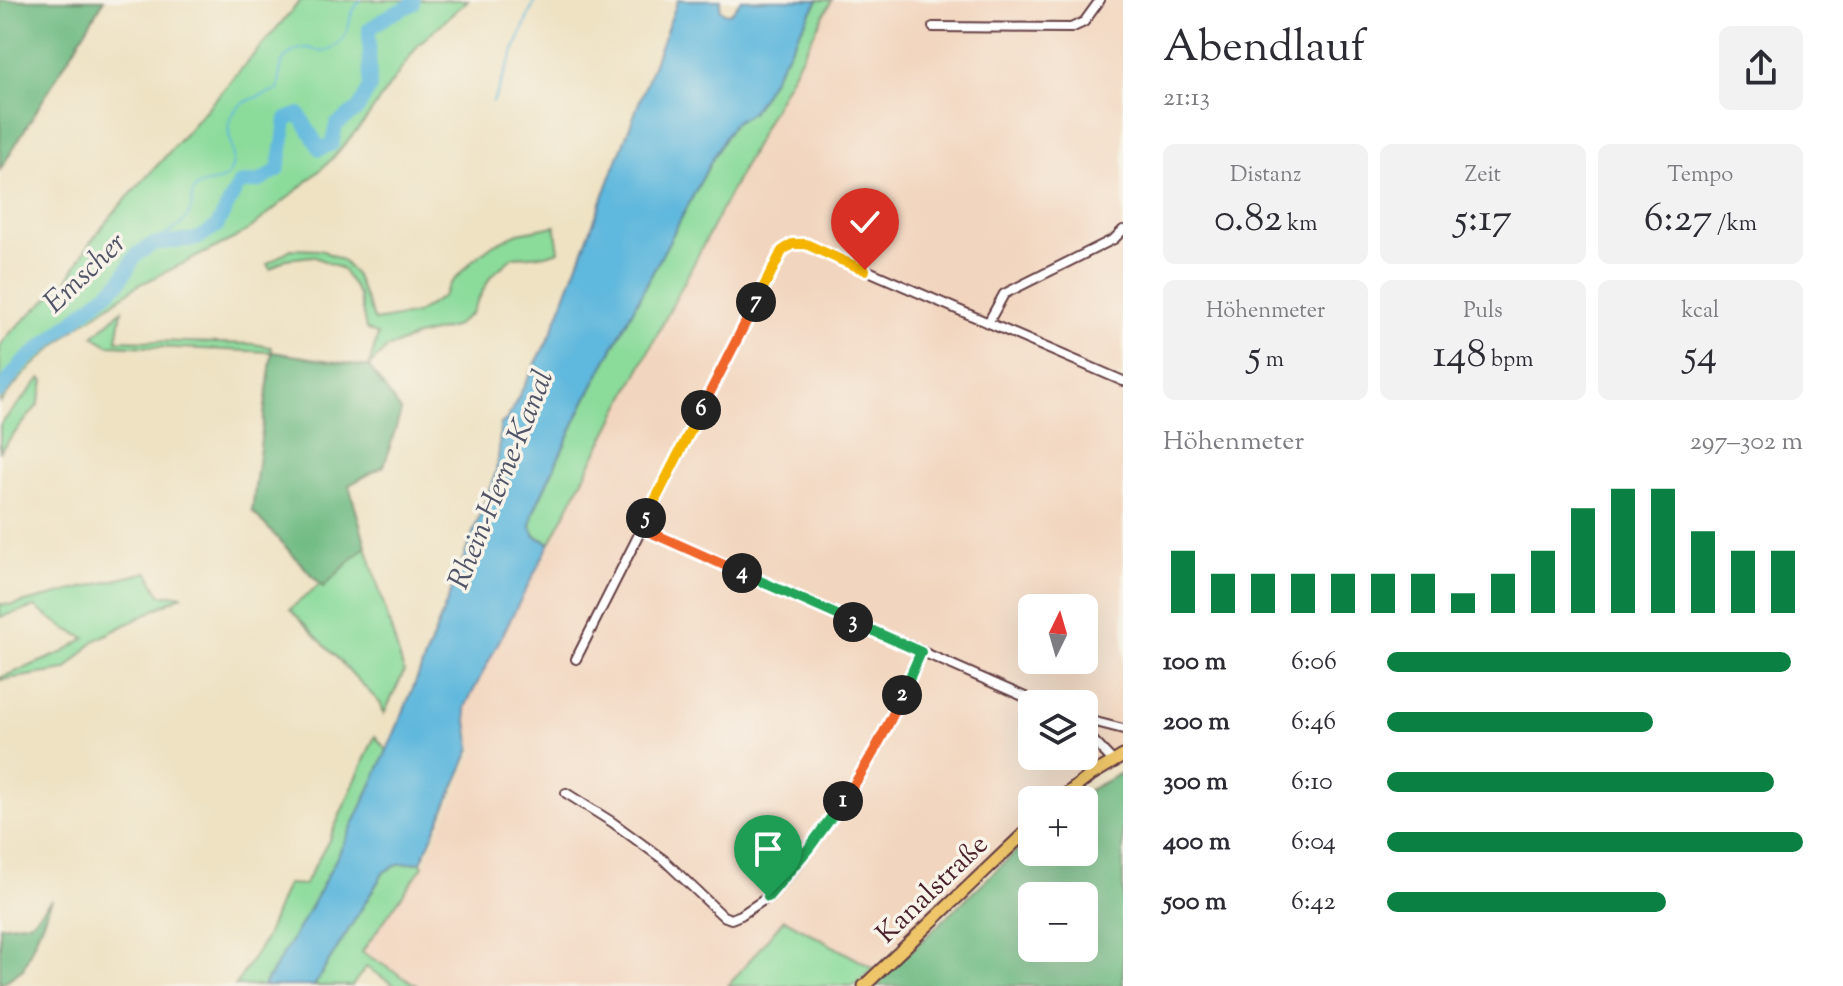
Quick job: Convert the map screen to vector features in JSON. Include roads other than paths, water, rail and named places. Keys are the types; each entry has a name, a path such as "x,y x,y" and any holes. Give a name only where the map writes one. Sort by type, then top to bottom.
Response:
{"main road":[{"path":"1075,786 1118,759"},
{"name":"Kanalstraße","path":"864,986 1018,839"}],"street":[{"path":"933,27 1071,28 1084,22 1100,0"},
{"path":"988,323 1004,294 1114,239 1123,230"},
{"path":"576,659 782,251 792,244 806,244 1123,381"},
{"path":"641,528 1018,694"},
{"path":"566,793 664,860 723,916 731,919 768,897 809,848 860,776 895,712 921,652"},
{"path":"1098,723 1123,729"},
{"path":"1098,742 1118,759"}],"water":[{"name":"Rhein-Herne-Kanal","path":"678,0 721,0 720,9 729,14 741,0 818,0 763,96 751,113 733,124 715,154 585,401 533,513 531,527 535,536 550,543 465,707 471,749 421,862 398,864 384,872 314,986 263,986 334,863 393,735 496,472 500,425 507,419 551,334"}],"waterway":[{"path":"153,244 187,217 195,189 228,176 233,158 230,118 235,111 249,100 278,90 282,64 292,53 308,48 324,51 337,45 346,34 352,12 361,0"},
{"name":"Emscher","path":"0,391 21,364 119,283 136,255 153,244 197,239 217,226 239,184 260,181 278,170 286,119 299,114 320,149 332,144 336,125 358,109 370,87 369,29 413,4 413,0"},
{"path":"493,102 535,0"}]}
